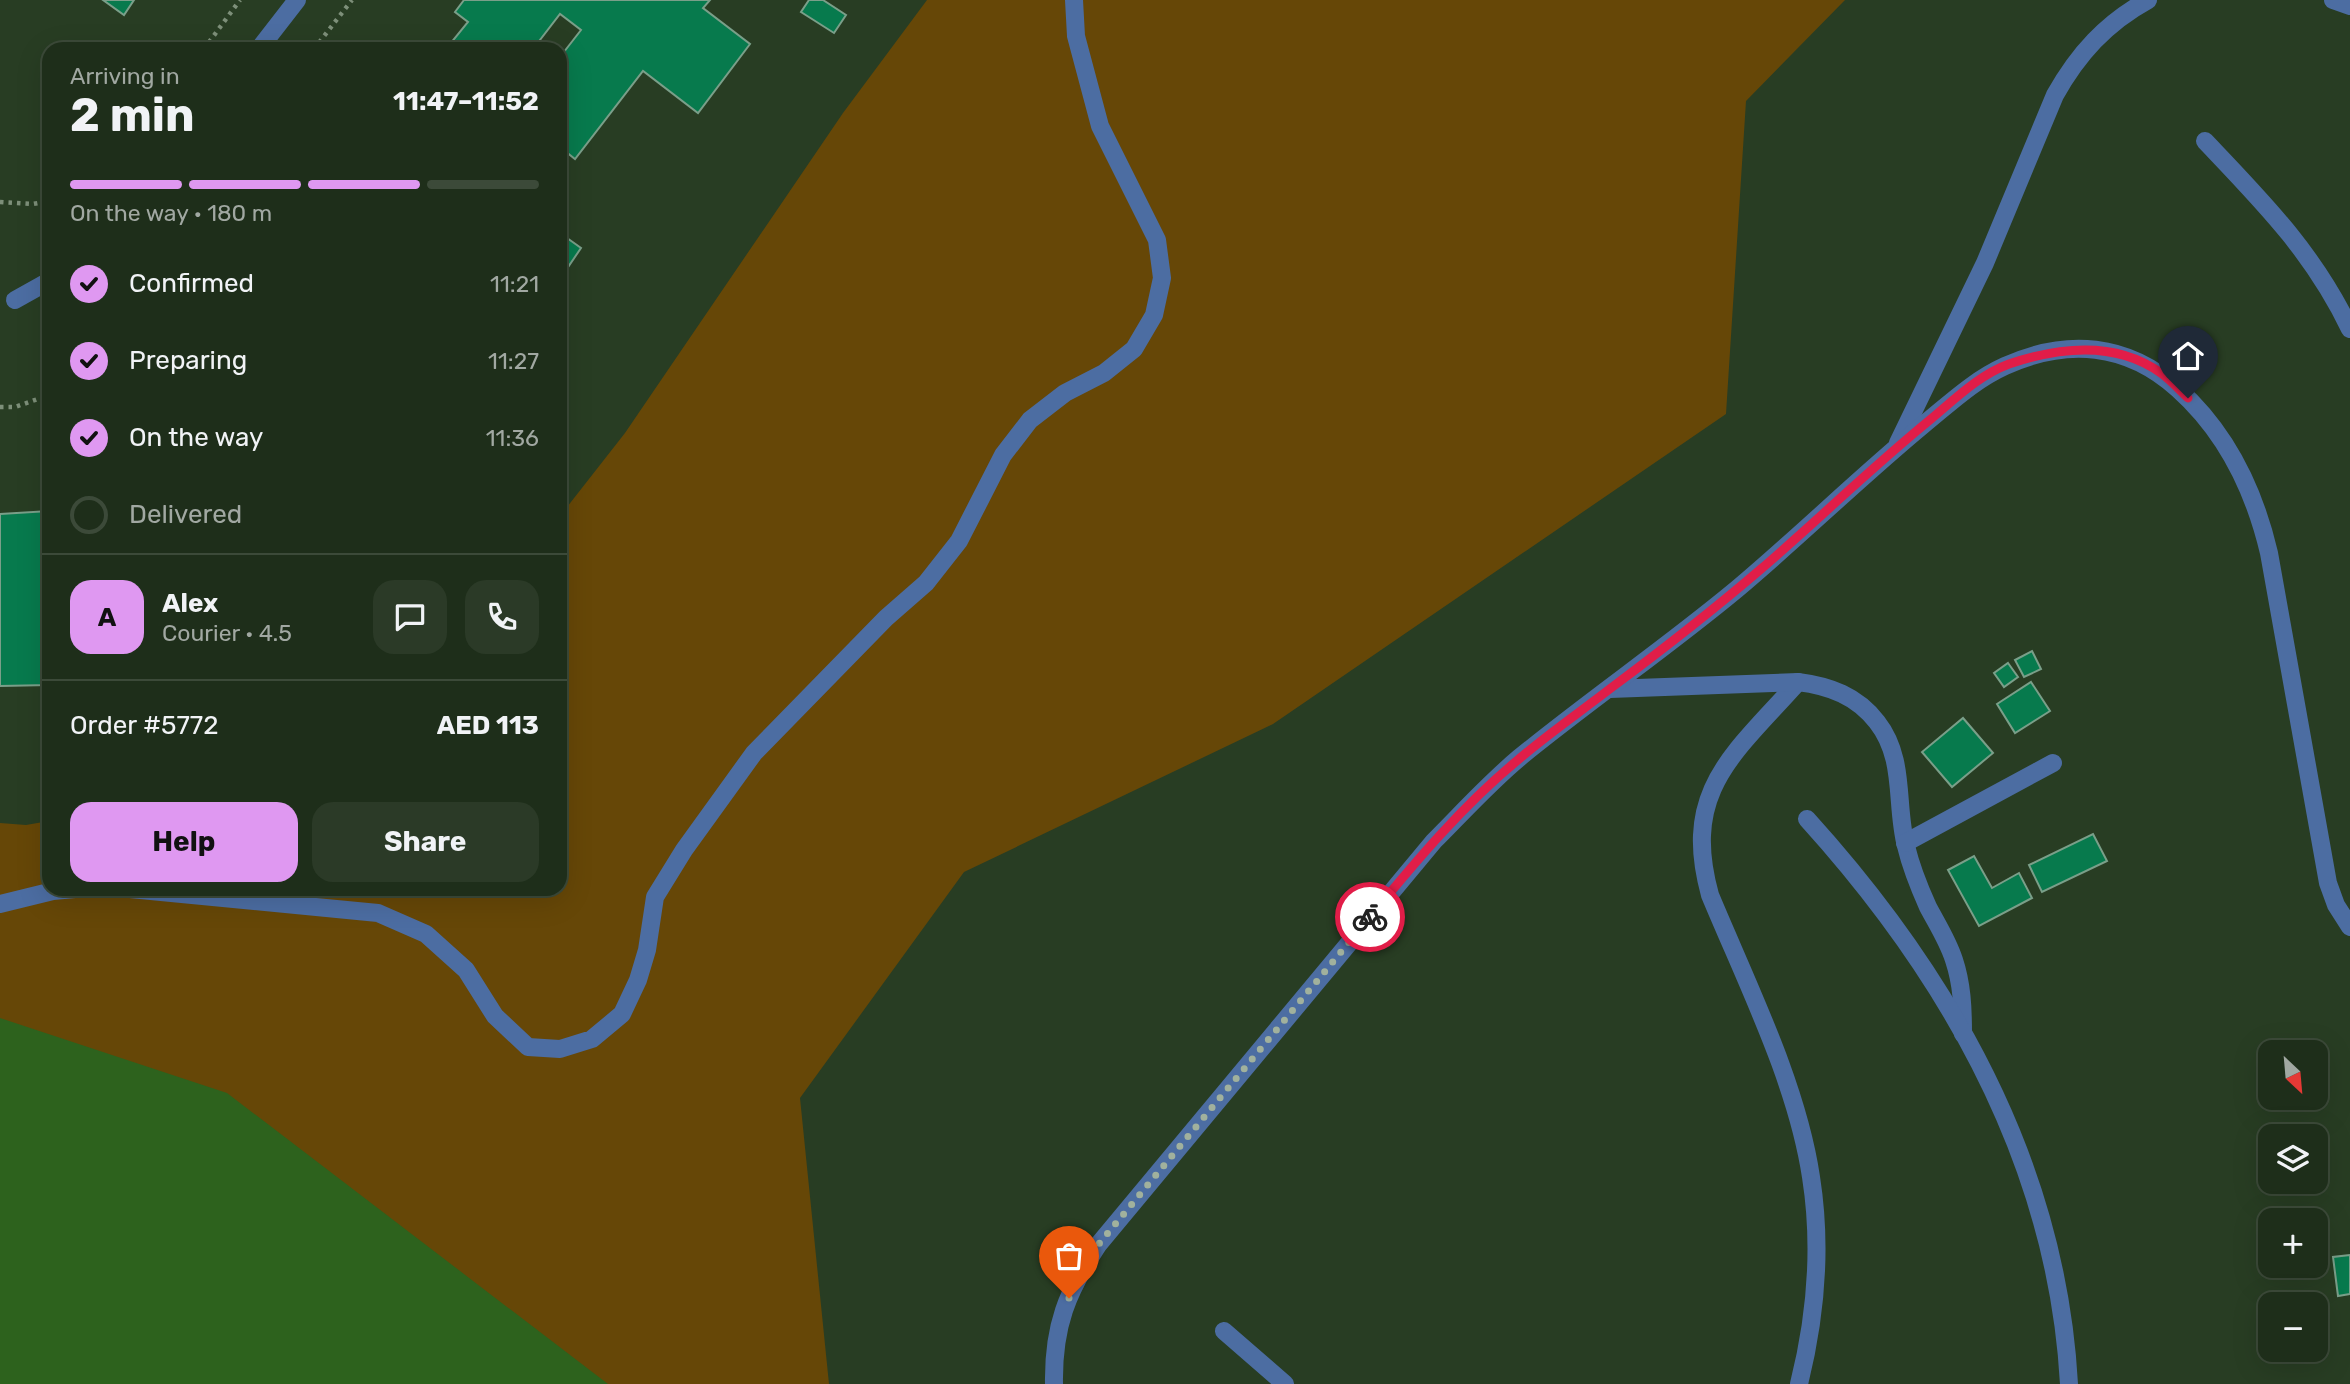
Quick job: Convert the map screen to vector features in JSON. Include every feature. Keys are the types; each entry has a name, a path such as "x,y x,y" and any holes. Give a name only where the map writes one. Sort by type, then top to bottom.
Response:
{"street":[{"path":"264,42 296,0"},
{"path":"202,896 378,913 426,934 466,970 495,1016 528,1047 561,1049 592,1039 622,1014 638,980 647,950 655,897 684,850 754,753 886,618 926,583 959,541 1003,455 1030,420 1065,393 1104,373 1134,349 1154,315 1162,278 1157,240 1100,126 1076,36 1074,0"},
{"path":"1895,449 1969,299 2064,78 2087,46 2109,25 2148,0"},
{"path":"2333,0 2350,6"},
{"path":"2205,141 2280,219 2312,262 2350,329"},
{"path":"15,300 42,285"},
{"path":"1054,1384 1054,1356 1061,1316 1076,1279 1098,1245 1434,841 1476,797 1518,759 1696,624 1895,449 1976,382 2006,365 2067,350 2098,349 2128,356 2160,373 2188,398 2214,426 2235,458 2250,488 2269,553 2328,883 2336,905 2350,927"},
{"path":"1610,689 1798,682 1821,685 1842,692 1862,706 1890,742 1896,764 1905,843 1923,895 1944,935 1961,983 1964,1008 1962,1034"},
{"path":"1798,682 1729,760 1704,811 1700,839 1703,868 1710,895 1782,1070 1800,1123 1811,1177 1817,1232 1816,1289 1809,1344 1799,1384"},
{"path":"1905,843 2053,763"},
{"path":"1807,819 1845,861 1926,973 1984,1071 2007,1118 2042,1216 2063,1321 2069,1384"},
{"path":"0,904 42,894"},
{"path":"1224,1331 1285,1384"}],"path":[{"path":"209,42 240,0"},
{"path":"319,42 352,0"},
{"path":"0,202 42,202"},
{"path":"0,407 15,407 42,397"}],"shaded area":[{"path":"927,0 1845,0 1746,101 1726,414 1273,724 964,872 800,1098 829,1384 0,1384 0,823 26,825 42,822 42,896 567,896 567,507 625,433 843,113"},
{"path":"0,1018 227,1093 608,1384 0,1384"}],"building":[{"path":"103,0 134,0 124,15"},
{"path":"464,0 710,0 703,8 750,44 698,113 643,71 575,159 567,153 567,48 581,30 560,14 538,42 452,42 468,22 455,12"},
{"path":"809,0 823,0 846,15 834,33 801,12"},
{"path":"567,238 581,248 567,269"},
{"path":"42,511 42,685 0,686 0,514"},
{"path":"2032,651 2041,669 2024,677 2015,660"},
{"path":"2008,663 2018,677 2004,687 1994,673"},
{"path":"2031,682 2050,711 2015,733 1997,704"},
{"path":"1963,718 1993,753 1952,787 1922,752"},
{"path":"2093,834 2107,861 2042,892 2029,865"},
{"path":"1974,856 1992,888 2019,873 2032,898 1979,926 1948,870"},
{"path":"2350,1255 2350,1294 2338,1296 2333,1257"}],"way so far":[{"path":"1069,1298 1076,1279 1098,1245 1370,917"}],"route":[{"path":"1370,917 1434,841 1476,797 1518,759 1696,624 1895,449 1976,382 2006,365 2038,355 2098,349 2128,356 2160,373 2188,398"}]}
